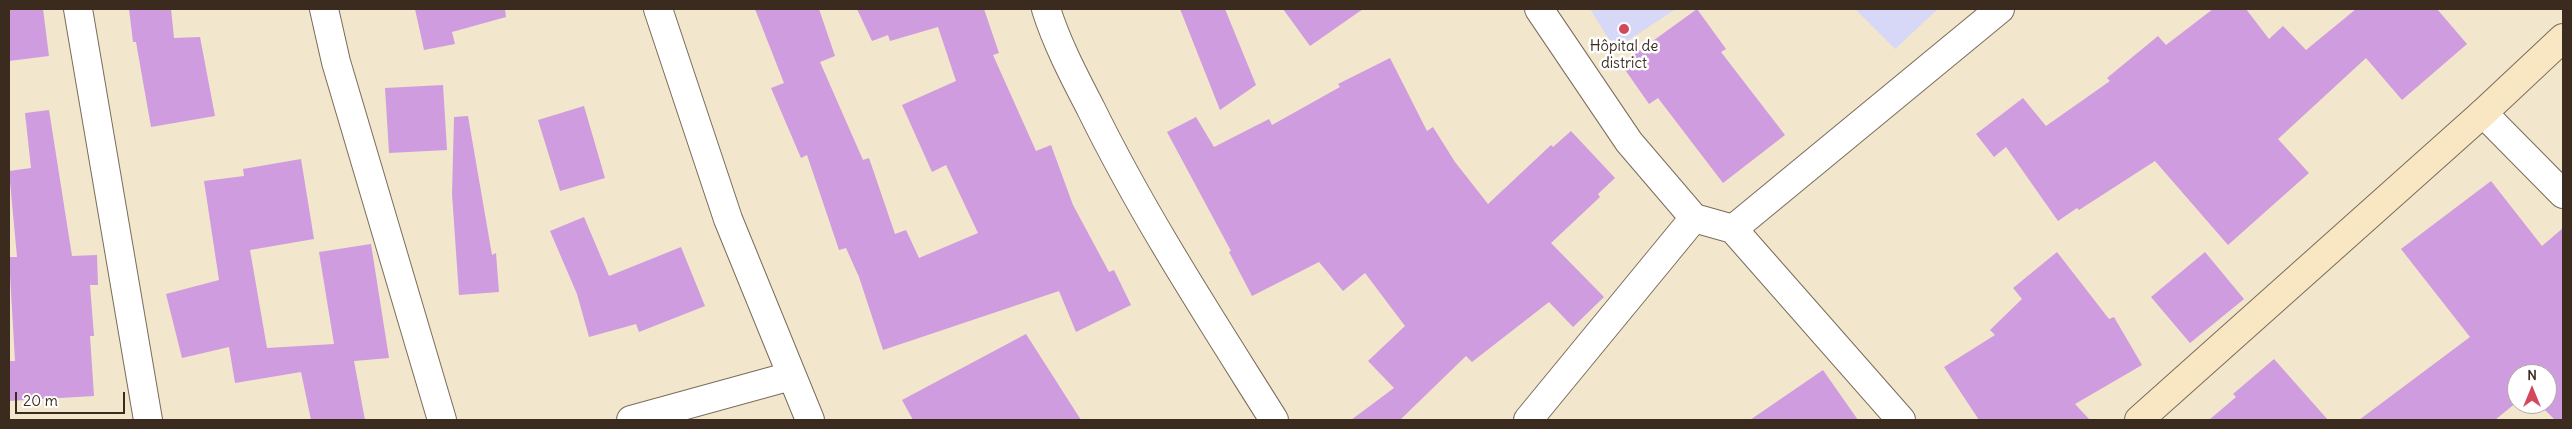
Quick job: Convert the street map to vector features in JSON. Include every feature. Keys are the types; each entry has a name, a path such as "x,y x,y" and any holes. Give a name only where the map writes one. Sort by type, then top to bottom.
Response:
{"street":[{"path":"78,9 148,420"},
{"path":"324,9 336,62 442,420"},
{"path":"658,9 728,219 810,420"},
{"path":"1046,9 1054,36 1113,156 1186,280 1274,420"},
{"path":"1539,9 1629,142 1694,218 1733,229 1901,420"},
{"path":"1733,229 2000,9"},
{"path":"2139,420 2483,113 2563,38"},
{"path":"2483,113 2563,194"},
{"path":"1528,420 1694,218"},
{"path":"631,420 792,376"}],"shaded area":[{"name":"Hôpital de district","path":"1590,9 1676,9 1615,49"},
{"path":"1855,9 1938,9 1895,49"}],"building":[{"path":"9,9 43,9 49,56 9,61"},
{"path":"129,9 171,9 174,38 200,37 215,116 151,127 136,42 133,42"},
{"path":"415,9 505,9 506,17 452,32 455,44 424,50"},
{"path":"755,9 819,9 835,56 820,62 863,160 869,158 895,234 906,230 919,258 978,233 946,165 932,172 902,105 956,81 938,27 890,41 888,35 872,41 857,9 984,9 999,53 993,55 1036,151 1051,145 1073,205 1109,272 1114,270 1131,305 1076,332 1059,291 883,350 859,277 846,248 839,250 807,155 801,158 771,88 784,83"},
{"path":"1180,9 1225,9 1256,85 1220,110"},
{"path":"1283,9 1363,9 1310,46"},
{"path":"1697,9 1726,49 1721,52 1785,135 1723,183 1658,98 1649,104 1621,64"},
{"path":"2213,9 2246,9 2269,39 2283,26 2306,50 2356,9 2437,9 2467,44 2402,100 2366,58 2278,139 2309,173 2228,245 2155,161 2079,210 2077,208 2058,221 2006,147 1994,157 1976,134 2023,98 2046,126 2110,81 2107,78 2158,36 2166,45"},
{"path":"1390,58 1427,131 1433,127 1455,162 1488,204 1551,145 1553,147 1571,131 1615,178 1598,194 1600,197 1551,243 1604,297 1573,327 1549,302 1472,362 1466,356 1400,420 1351,420 1394,388 1368,361 1405,326 1365,273 1343,291 1319,262 1252,296 1229,252 1231,251 1167,132 1196,117 1214,147 1269,119 1272,125 1340,87 1338,84"},
{"path":"443,85 447,150 389,153 385,88"},
{"path":"584,106 605,178 560,191 538,120"},
{"path":"49,110 72,256 97,255 98,285 90,285 94,336 90,336 94,396 9,401 9,361 15,361 9,257 17,257 9,171 31,168 25,113"},
{"path":"468,116 492,255 496,253 499,292 459,295 452,194 454,117"},
{"path":"301,159 314,239 250,250 267,348 334,344 319,252 371,244 389,358 354,361 365,420 311,420 301,372 235,383 229,347 182,358 166,294 219,280 204,181 244,176 243,169"},
{"path":"2491,181 2542,246 2563,228 2563,420 2555,420 2549,414 2557,414 2557,364 2507,364 2507,410 2495,420 2359,420 2470,337 2401,249"},
{"path":"584,217 609,276 681,247 705,306 639,332 636,324 589,337 577,294 550,231"},
{"path":"2057,252 2109,319 2114,317 2142,365 2075,404 2090,420 1979,420 1944,367 1995,335 1990,330 2022,299 2013,288"},
{"path":"2205,252 2244,299 2190,343 2151,297"},
{"path":"1026,334 1081,420 913,420 902,400"},
{"path":"2274,359 2328,420 2209,420 2236,397 2233,394"},
{"path":"1823,370 1858,420 1750,420"}],"place":[{"name":"Hôpital de district","path":"1624,29"}]}
